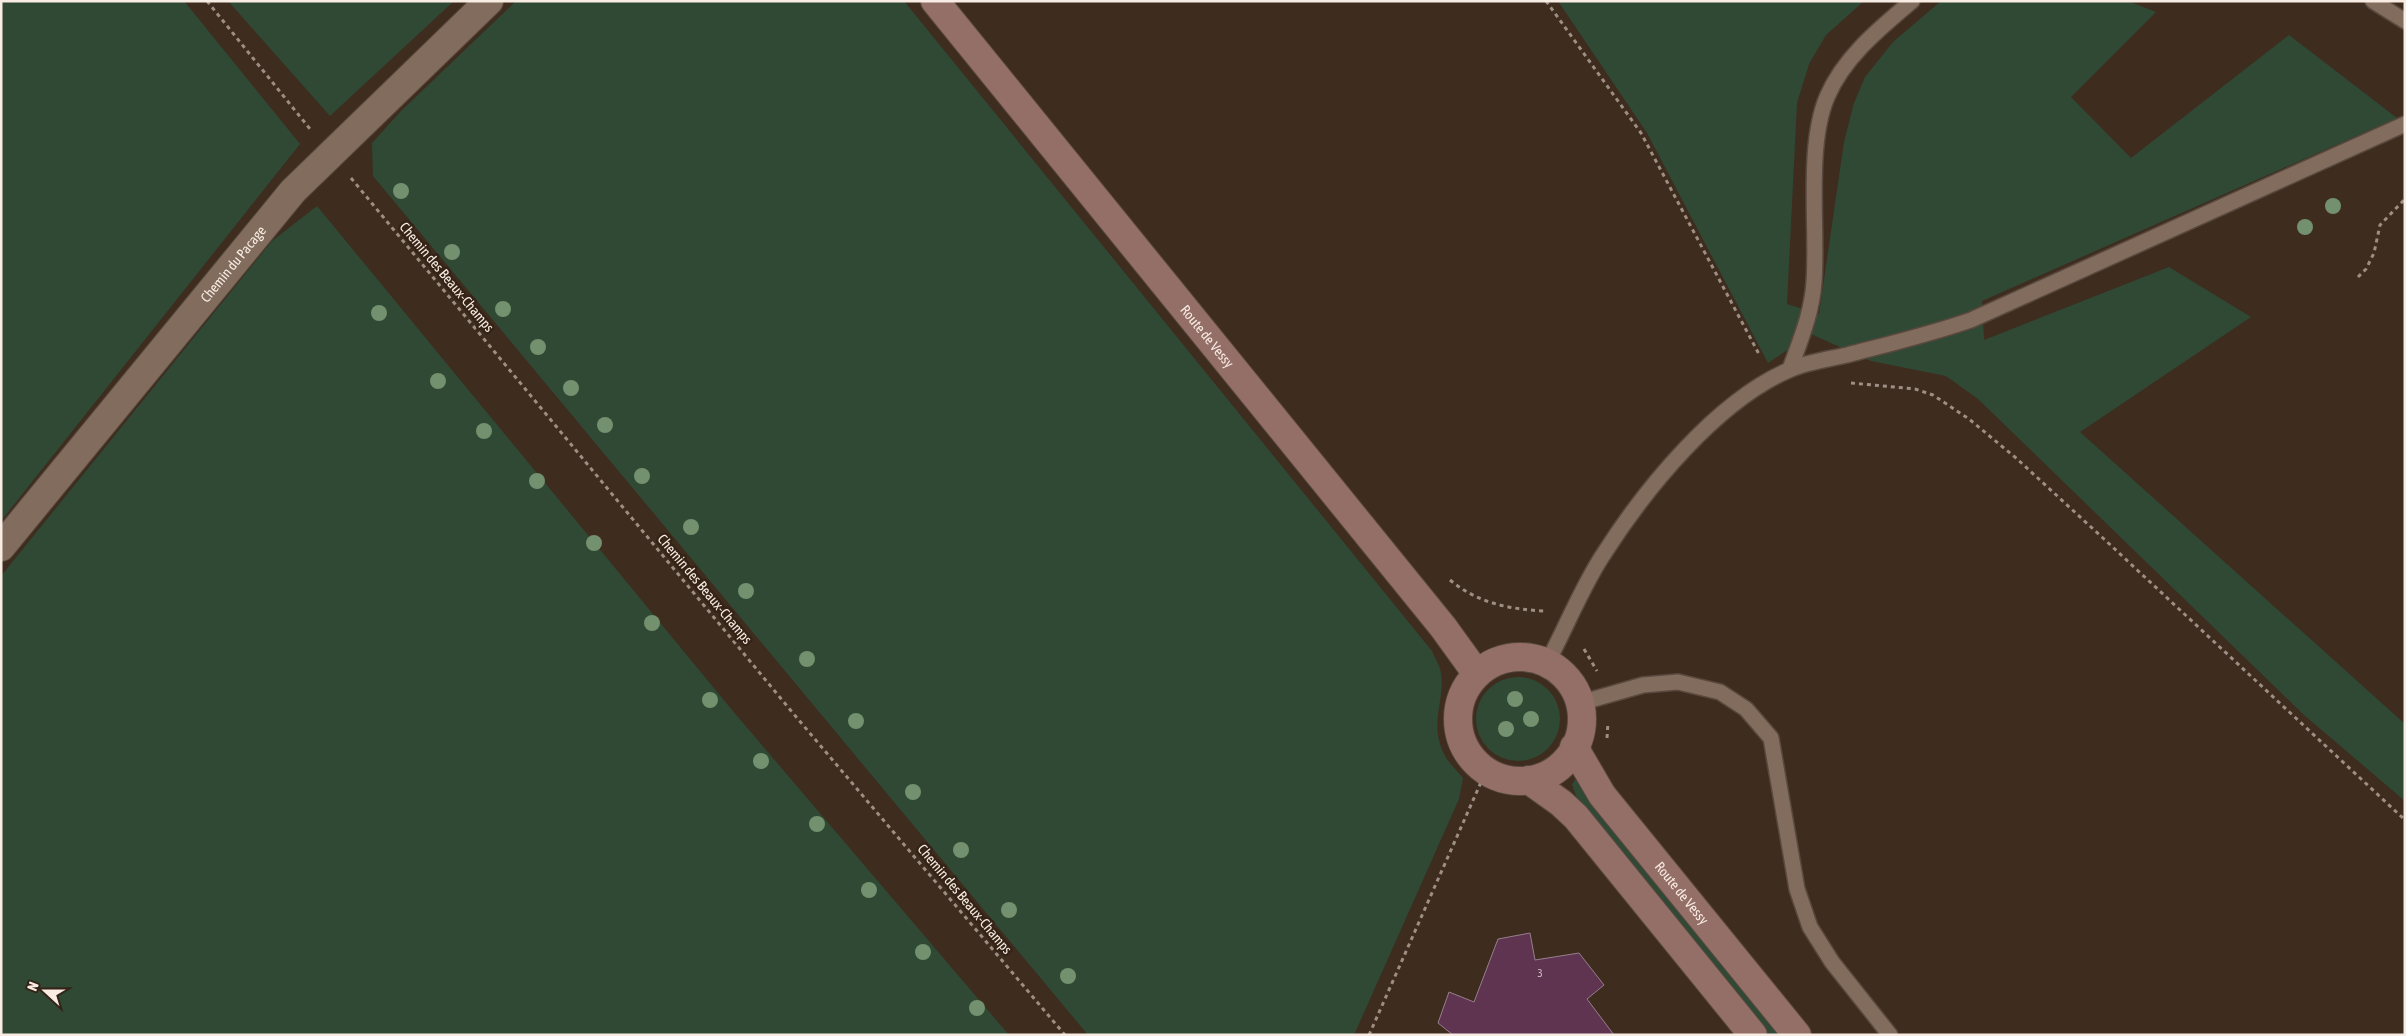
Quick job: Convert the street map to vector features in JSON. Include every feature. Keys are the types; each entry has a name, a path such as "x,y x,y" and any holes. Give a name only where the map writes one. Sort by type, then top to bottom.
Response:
{"street":[{"name":"Chemin du Pacage","path":"1,547 293,191 488,1"},
{"name":"Route de Vessy","path":"935,1 1443,628 1477,674"},
{"path":"1511,658 1533,658 1548,663 1562,673 1573,687 1580,704 1582,718 1580,733 1574,747 1563,763 1548,774 1529,780 1514,780 1486,771 1474,761 1465,748 1458,717 1460,701 1467,686 1477,674 1489,665 1511,658"},
{"name":"Route de Vessy","path":"1574,747 1602,795 1797,1035"},
{"path":"1529,780 1561,803 1576,818 1753,1035"}],"lane":[{"path":"1790,369 1813,296 1816,145 1823,108 1833,84 1852,57 1912,1"},
{"path":"2373,1 2405,21"},
{"path":"1548,663 1604,553 1647,493 1687,447 1733,406 1772,379 1790,369 1931,334 1972,320 2405,124"},
{"path":"1580,704 1643,685 1678,682 1720,692 1746,709 1771,738 1797,889 1810,927 1832,962 1890,1035"}],"path":[{"name":"Chemin des Beaux-Champs","path":"207,1 330,154 786,704 1065,1035"},
{"path":"1546,1 1641,133 1772,379"},
{"path":"2358,277 2366,269 2374,253 2380,225 2405,199"},
{"path":"1845,382 1914,388 1933,395 1969,419 2016,458 2405,820"},
{"path":"1444,574 1469,594 1492,604 1515,610 1554,612 1570,621"},
{"path":"1369,1035 1486,771"}],"green space":[{"path":"1,1 184,1 300,144 1,521"},
{"path":"228,1 454,1 330,116"},
{"path":"516,1 904,1 1432,651 1439,665 1442,683 1438,722 1440,743 1444,754 1463,778 1459,799 1354,1035 1088,1035 373,176 372,143 401,111"},
{"path":"1558,1 1864,1 1826,35 1809,64 1797,103 1787,304 1819,314 1844,142 1854,103 1865,77 1893,42 1941,1 2128,1 2156,12 2071,97 2131,158 2289,35 2397,118 1982,301 1984,340 2169,267 2251,317 2080,432 2405,724 2405,801 2304,715 1978,399 1946,376 1871,361 1811,334 1768,363 1647,133"},
{"path":"317,206 732,710 1009,1035 1,1035 1,576 272,241"},
{"path":"1510,677 1526,677 1542,684 1553,695 1560,711 1557,735 1548,749 1542,754 1526,761 1510,761 1494,754 1483,743 1476,727 1476,711 1483,695 1494,684"},
{"path":"1577,777 1784,1035 1765,1035 1579,805 1572,784"}],"building":[{"path":"1530,933 1535,960 1579,953 1604,985 1587,999 1614,1035 1453,1035 1438,1023 1449,992 1474,1002 1498,939"}]}
